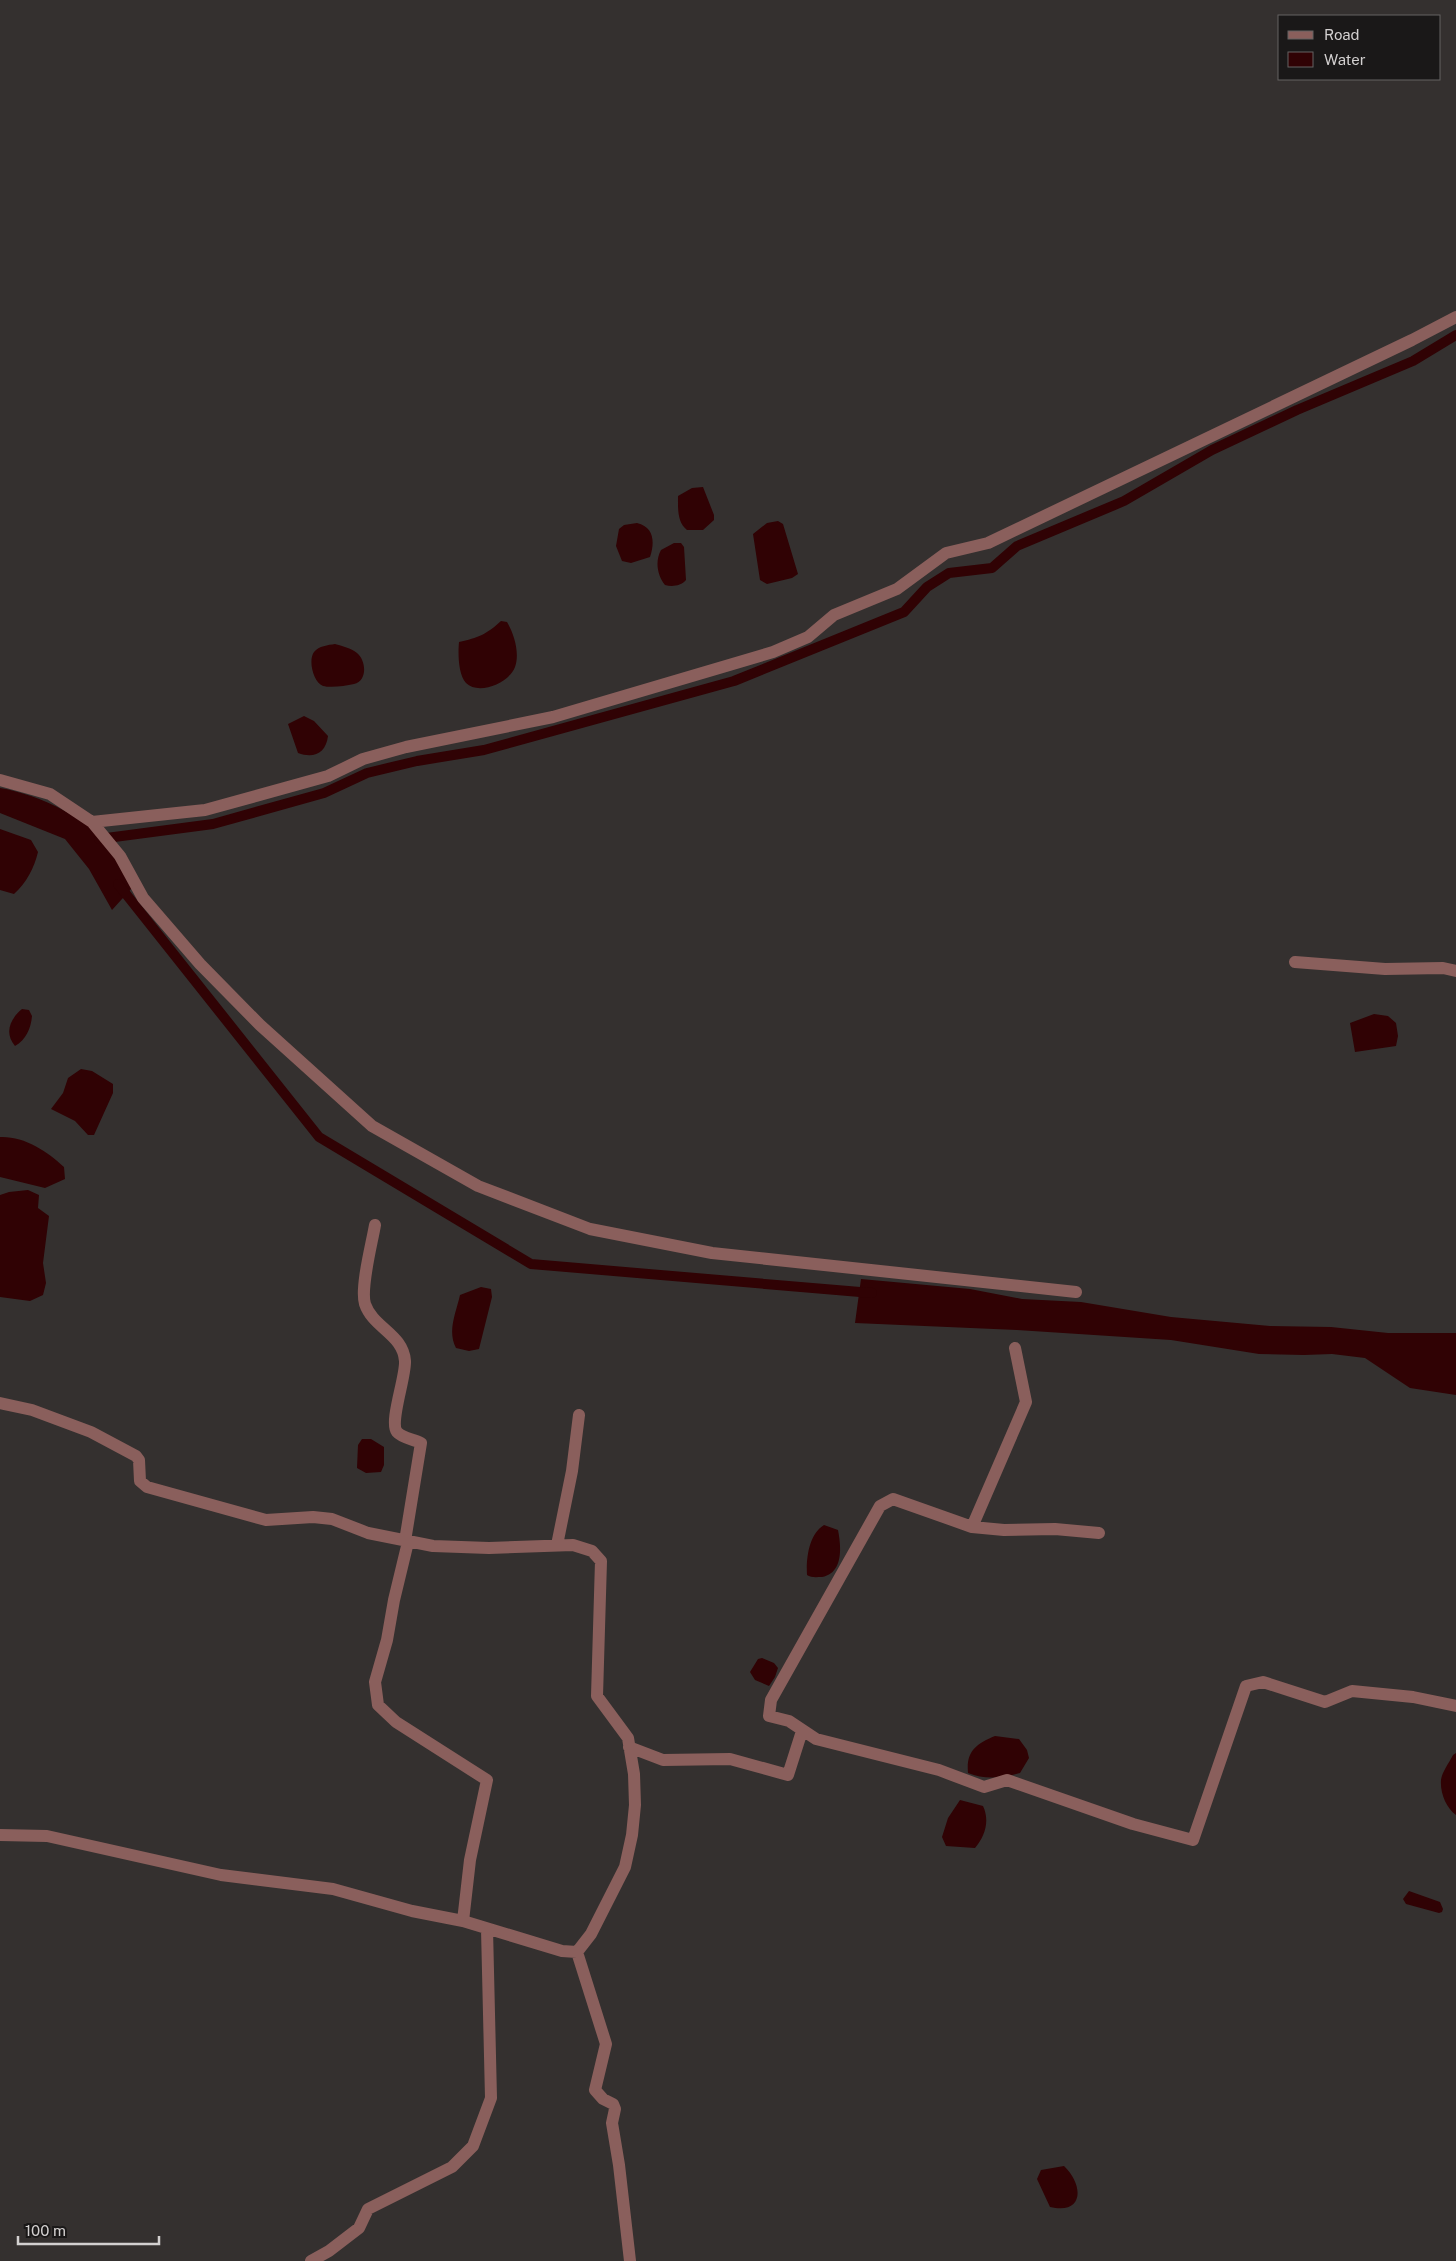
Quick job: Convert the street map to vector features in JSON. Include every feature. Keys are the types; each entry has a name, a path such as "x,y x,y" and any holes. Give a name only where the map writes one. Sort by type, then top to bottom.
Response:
{"street":[{"path":"96,826 205,810 328,776 363,759 553,717 773,652 808,637 834,615 897,589 946,554 988,543 1412,340 1456,317"},
{"path":"0,780 50,794 96,826 113,847 143,898 200,964 260,1024 372,1126 478,1186 590,1229 712,1253 1076,1292"},
{"path":"1295,962 1385,969 1443,968 1456,971"},
{"path":"375,1225 366,1275 365,1303 378,1324 392,1333 405,1360 402,1389 394,1422 395,1430 401,1436 421,1442 407,1542 387,1640 376,1682 378,1705 396,1722 487,1780 470,1860 463,1922"},
{"path":"972,1527 1026,1402 1015,1348"},
{"path":"0,1403 32,1410 91,1432 136,1456 139,1460 140,1481 147,1487 266,1520 313,1517 332,1519 368,1533 433,1546 489,1548 574,1545 592,1551 601,1561 597,1696 628,1738 634,1774 635,1805 625,1867 591,1934 577,1952"},
{"path":"557,1545 572,1471 579,1415"},
{"path":"1099,1533 1055,1529 1004,1530 972,1527 893,1499 880,1506 771,1700 769,1716 789,1722 816,1739 863,1749 939,1770 984,1788 1007,1780 1133,1824 1193,1840 1246,1686 1263,1682 1325,1702 1352,1691 1413,1697 1456,1706"},
{"path":"629,1748 663,1760 730,1759 788,1775 802,1731"},
{"path":"0,1835 48,1836 221,1875 333,1890 412,1911 463,1922 562,1951 577,1952"},
{"path":"311,2261 329,2251 360,2228 368,2210 452,2167 474,2146 491,2098 487,1929"},
{"path":"577,1952 606,2044 595,2090 604,2099 613,2104 615,2109 612,2123 619,2165 630,2261"}],"water":[{"path":"703,487 714,515 714,520 703,530 687,530 681,523 678,510 678,496 692,488"},
{"path":"778,521 783,524 798,574 792,578 767,584 760,580 753,534 767,523"},
{"path":"637,523 647,528 652,536 650,557 631,563 622,561 616,546 619,529 624,525"},
{"path":"674,543 681,543 684,547 686,580 679,585 668,586 665,585 660,577 658,559 661,550"},
{"path":"501,621 507,622 514,638 517,650 515,667 507,678 494,686 486,688 472,687 466,683 461,674 459,642 482,635"},
{"path":"335,644 346,647 360,656 364,670 362,679 359,682 330,687 319,684 314,676 312,656 321,647"},
{"path":"304,716 314,721 328,736 325,747 314,755 298,753 288,724"},
{"path":"0,788 31,796 64,810 94,830 106,841 116,853 132,888 112,910 89,869 65,839 0,813"},
{"path":"0,829 31,840 38,852 23,885 14,894 0,890"},
{"path":"22,1009 29,1010 32,1016 25,1037 15,1046 9,1031 14,1017"},
{"path":"1374,1014 1388,1016 1396,1023 1398,1036 1396,1046 1355,1052 1350,1023"},
{"path":"81,1069 92,1071 113,1084 113,1093 94,1135 88,1135 75,1121 51,1109 63,1093 68,1078"},
{"path":"0,1137 18,1139 43,1150 64,1167 65,1179 45,1188 0,1177"},
{"path":"28,1190 39,1195 38,1208 49,1216 43,1263 46,1283 43,1295 30,1301 0,1297 0,1195"},
{"path":"861,1279 970,1289 1022,1299 1081,1302 1171,1317 1270,1326 1331,1327 1388,1333 1456,1333 1456,1395 1410,1388 1365,1358 1332,1354 1259,1354 1171,1340 1017,1330 855,1323"},
{"path":"481,1287 491,1289 492,1297 479,1349 469,1351 456,1348 453,1342 452,1329 460,1295"},
{"path":"362,1439 371,1439 384,1447 384,1465 381,1472 366,1473 357,1468 358,1445"},
{"path":"824,1525 838,1530 840,1550 838,1564 829,1574 822,1577 810,1577 807,1575 807,1561 810,1547 815,1534"},
{"path":"762,1658 774,1663 778,1668 769,1686 755,1680 750,1672 758,1659"},
{"path":"995,1736 1019,1739 1027,1750 1029,1758 1020,1773 994,1778 968,1773 969,1759 974,1749 982,1742"},
{"path":"1456,1753 1456,1815 1447,1804 1441,1785 1444,1771"},
{"path":"960,1800 983,1806 985,1812 985,1828 975,1848 946,1846 942,1837 948,1818"},
{"path":"1409,1891 1440,1902 1443,1909 1442,1912 1439,1913 1406,1904 1403,1899"},
{"path":"1064,2166 1075,2182 1077,2197 1075,2203 1069,2207 1050,2207 1037,2179 1041,2170"}],"waterway":[{"path":"99,839 213,824 324,793 367,773 417,761 484,750 734,681 904,612 927,587 949,573 992,568 1017,546 1124,501 1212,450 1297,410 1413,361 1456,335"},
{"path":"118,884 319,1137 531,1264 872,1293"}]}
